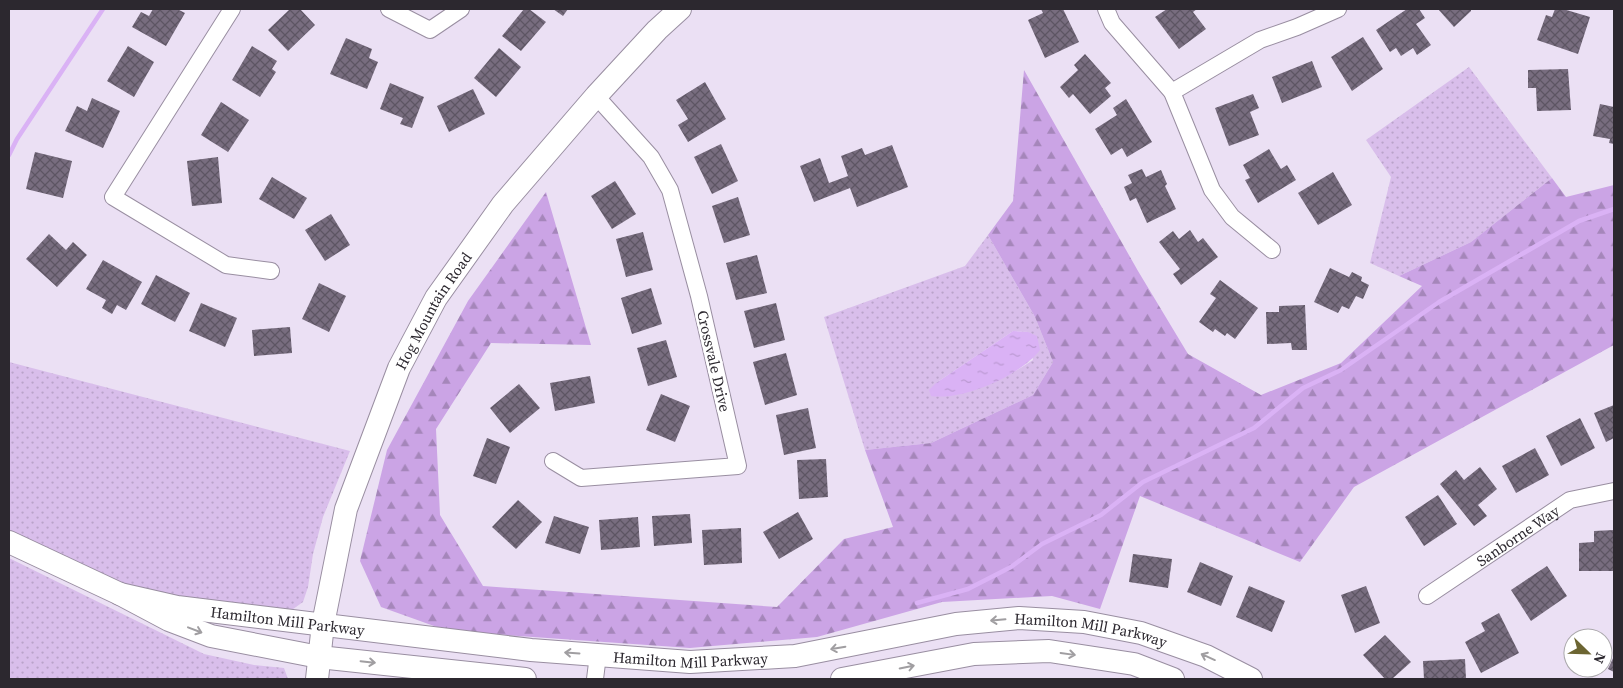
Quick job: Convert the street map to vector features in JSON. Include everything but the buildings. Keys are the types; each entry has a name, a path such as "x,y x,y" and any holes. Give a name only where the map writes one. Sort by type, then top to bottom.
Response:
{"street":[{"path":"232,9 113,197 226,265 271,271"},
{"path":"389,9 430,30 461,9"},
{"name":"Hog Mountain Road","path":"317,679 323,624 346,509 399,368 436,298 503,204 596,96 657,30 680,9"},
{"path":"1106,9 1112,23 1172,92 1212,190 1232,217 1272,250"},
{"path":"1172,92 1226,58 1260,40 1297,27 1338,9"},
{"name":"Crossvale Drive","path":"553,461 581,478 738,466 699,296 670,190 651,157 596,96"},
{"name":"Sanborne Way","path":"1426,596 1570,500 1614,490"},
{"name":"Hamilton Mill Parkway","path":"9,542 120,594 169,620 211,636 320,657 525,679"},
{"name":"Hamilton Mill Parkway","path":"120,594 178,607 531,650 690,662 795,656 956,624 1019,618 1084,622 1141,633 1206,656 1238,676"},
{"name":"Hamilton Mill Parkway","path":"842,679 974,654 1049,652 1134,664 1173,679"},
{"path":"595,679 598,655"}],"shaded area":[{"path":"1469,67 1552,178 1471,242 1399,276 1370,263 1391,177 1366,140"},
{"path":"988,235 1035,317 1053,362 1033,395 931,443 865,450 824,317 965,266","holes":["1013,331 1028,332 1033,360 989,384 966,391 941,395 936,383"]},
{"path":"9,362 350,451 323,517 303,602 286,614 165,602 9,531"},
{"path":"9,558 204,654 254,665 284,668 288,679 9,679"}],"green space":[{"path":"1024,70 1138,271 1188,354 1261,395 1341,363 1422,286 1399,276 1471,242 1552,178 1566,197 1614,185 1614,345 1354,487 1300,562 1140,496 1100,609 1052,596 942,602 817,637 690,648 448,631 381,607 360,561 387,450 468,301 546,192 591,345 491,343 436,429 440,515 483,586 777,607 844,539 893,527 865,450 931,443 1033,395 1053,362 1035,317 988,235 1013,201"}],"water":[{"path":"1013,331 1028,332 1037,336 1040,350 1031,359 1006,377 975,390 959,394 931,396 929,390 936,383"}],"waterway":[{"path":"9,155 17,139 103,9"},
{"path":"917,603 968,589 1011,567 1042,544 1101,515 1143,482 1254,428 1303,388 1341,370 1439,302 1579,221 1614,209"}]}
